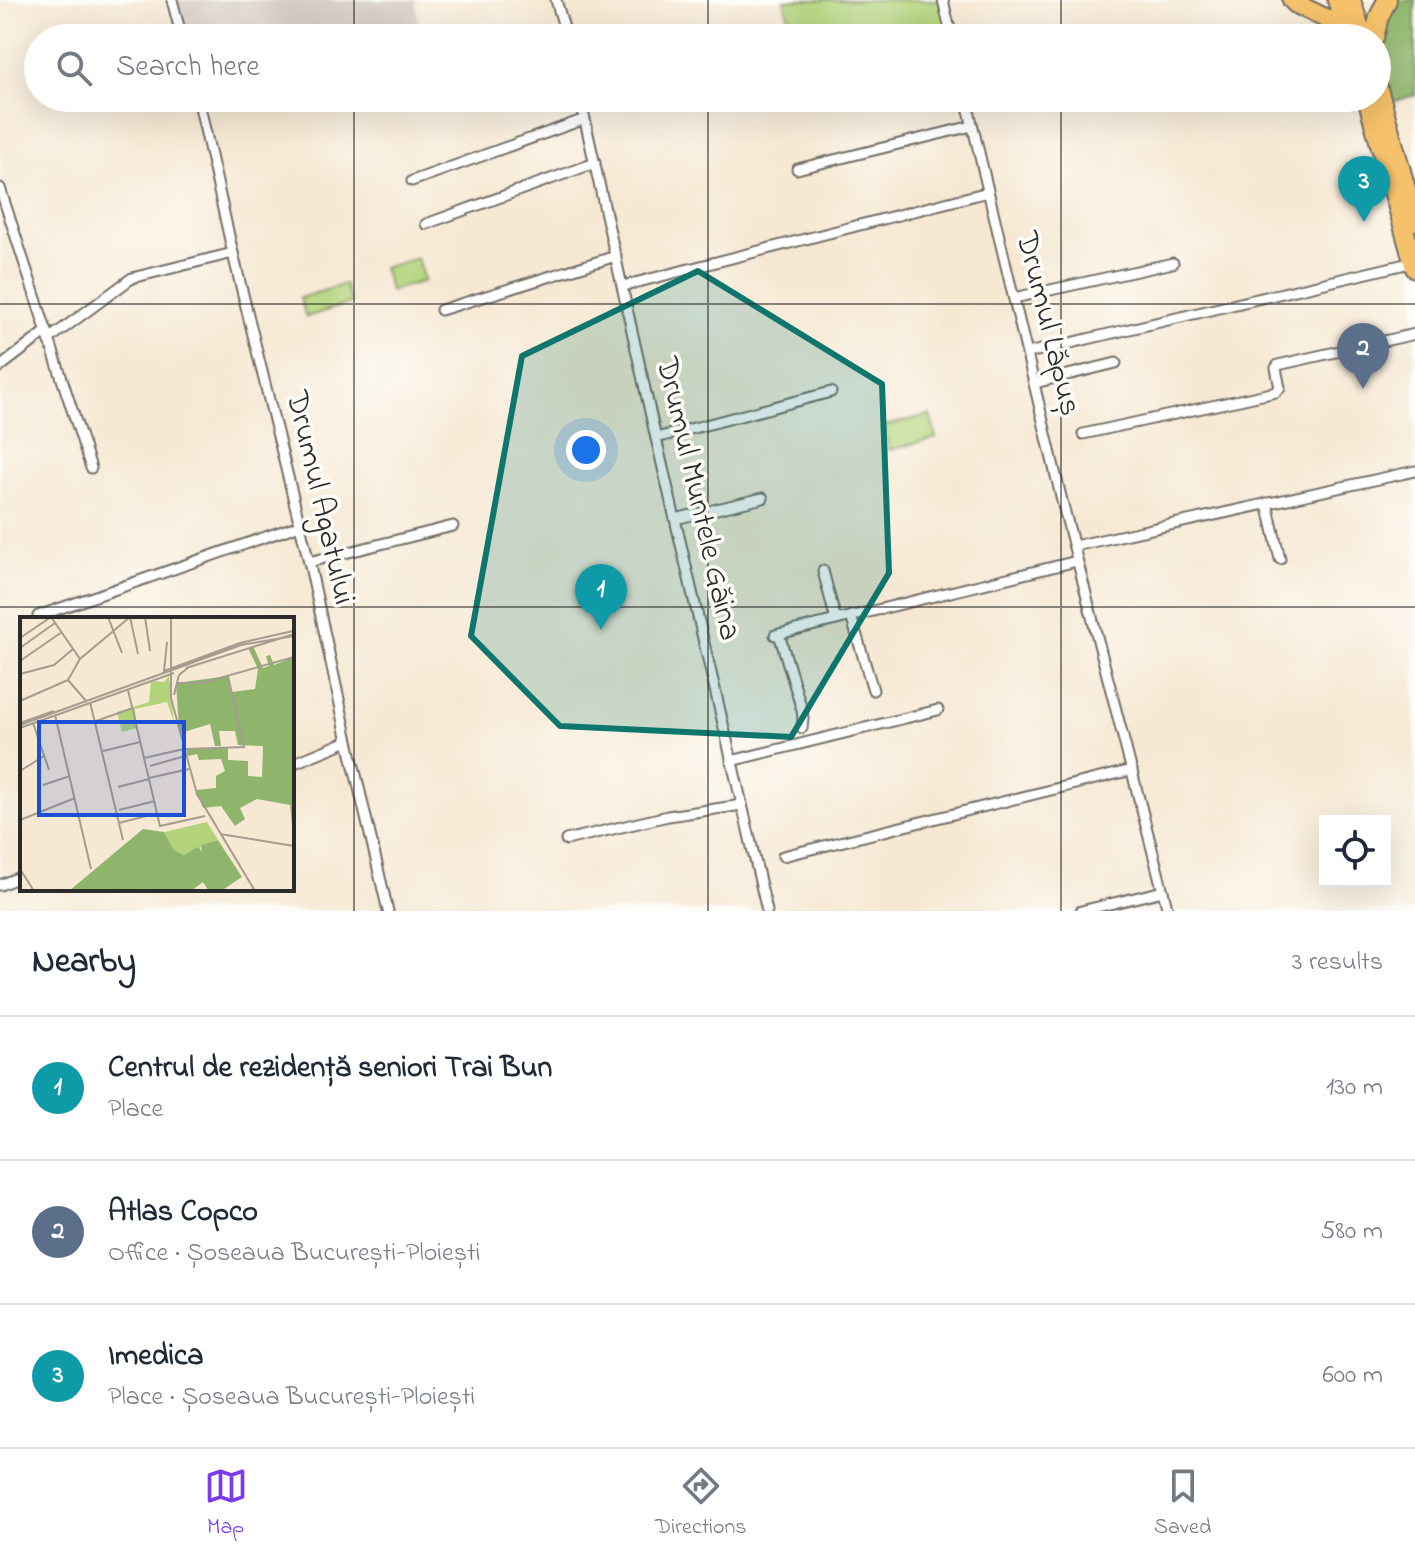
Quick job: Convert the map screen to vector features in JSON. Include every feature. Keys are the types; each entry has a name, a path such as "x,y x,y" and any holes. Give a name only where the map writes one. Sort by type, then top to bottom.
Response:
{"highway":[{"path":"1292,0 1331,24"},
{"path":"1300,0 1308,0"},
{"path":"1337,0 1345,24"},
{"path":"1351,0 1359,24"},
{"path":"1377,24 1387,0"},
{"path":"1371,112 1414,265"},
{"path":"1385,112 1415,221"}],"street":[{"path":"172,0 178,24"},
{"path":"556,0 563,24"},
{"path":"943,0 949,24"},
{"name":"Drumul Agatului","path":"201,112 309,562 388,911"},
{"name":"Drumul Muntele Găina","path":"583,112 767,911"},
{"name":"Drumul Lăpuș","path":"969,112 1077,561 1168,911"},
{"path":"412,181 585,119"},
{"path":"797,169 972,126"},
{"path":"426,224 595,163"},
{"path":"0,188 91,468"},
{"path":"623,286 988,192"},
{"path":"0,367 132,278 233,253"},
{"path":"441,310 616,256"},
{"path":"1014,298 1173,263"},
{"path":"1028,353 1414,265"},
{"path":"1083,434 1276,392 1280,388 1278,365 1415,334"},
{"path":"1035,383 1116,363"},
{"path":"656,438 831,392"},
{"path":"1074,546 1415,471"},
{"path":"675,519 763,498"},
{"path":"1267,503 1280,559"},
{"path":"38,616 300,525"},
{"path":"309,562 453,526"},
{"path":"802,728 802,710 777,635 1077,561"},
{"path":"823,571 836,620"},
{"path":"851,616 873,690"},
{"path":"731,761 938,710"},
{"path":"294,763 348,741"},
{"path":"783,856 1132,770"},
{"path":"566,840 668,816 742,805"},
{"path":"0,885 20,877"},
{"path":"1081,911 1163,891"}],"highlighted area":[{"path":"698,271 882,384 889,573 791,737 560,726 471,636 522,356"}],"shaded area":[{"path":"169,0 415,0 419,24 175,24"}],"green space":[{"path":"784,0 943,0 949,24 790,24"},
{"path":"1387,0 1415,0 1415,95 1391,102 1391,24 1381,24"},
{"path":"417,258 424,281 390,291 383,268"},
{"path":"345,284 351,303 306,317 300,298"},
{"path":"930,415 936,438 889,450 884,426"}],"place":[{"name":"Imedica","path":"1364,222"},
{"name":"Atlas Copco","path":"1363,389"},
{"name":"Centrul de rezidență seniori Trai Bun","path":"601,630"}]}
